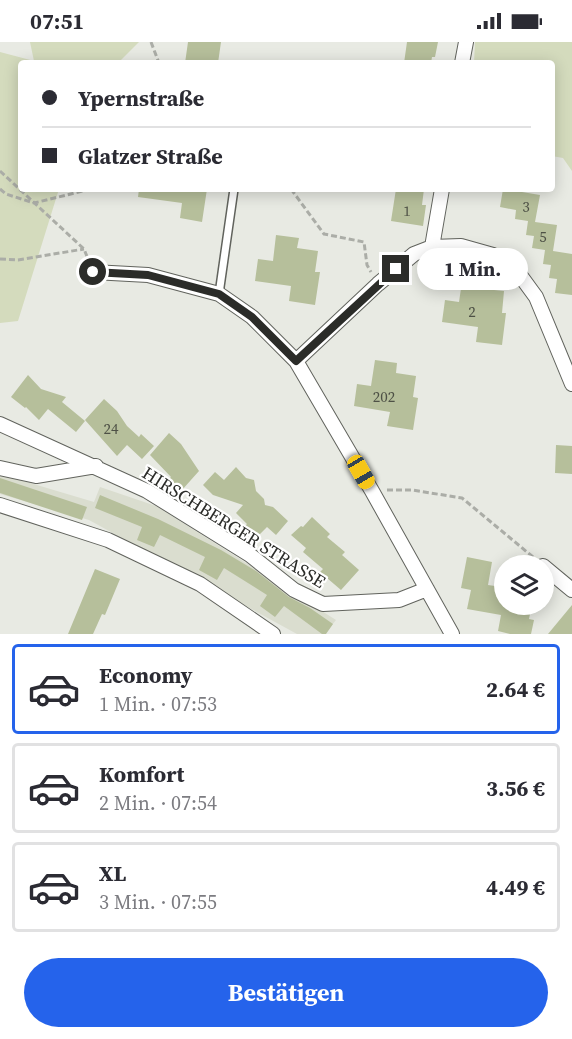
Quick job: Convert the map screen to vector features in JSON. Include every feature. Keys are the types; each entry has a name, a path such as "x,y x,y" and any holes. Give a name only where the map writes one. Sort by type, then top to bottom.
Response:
{"street":[{"path":"463,60 466,42"},
{"path":"432,247 441,192"},
{"path":"296,361 378,284 414,254 432,247 461,246 493,255 517,271 536,297 572,384"},
{"path":"93,272 148,275 219,294 252,317 296,361 452,634"},
{"name":"HIRSCHBERGER STRASSE","path":"0,424 147,491 250,555 294,590 323,604 399,600 427,589"},
{"path":"0,468 36,476 96,466"},
{"path":"0,505 108,540 200,584 273,634"},
{"path":"554,575 572,590"}],"lane":[{"path":"219,294 234,192"}],"path":[{"path":"151,42 158,60"},
{"path":"0,171 18,188"},
{"path":"0,189 6,194 34,203 79,192"},
{"path":"0,259 18,260 84,249 22,192"},
{"path":"293,192 324,234 364,242 367,265 378,284"},
{"path":"372,491 412,490 462,498 530,555"}],"shaded area":[{"path":"0,474 94,502 100,487 156,506 336,620 325,634 297,634 89,520 0,494"}],"green space":[{"path":"30,42 139,42 121,60 34,60"},
{"path":"475,42 572,42 572,171 563,158 555,157 555,60 474,60"},
{"path":"0,52 30,60 18,60 18,192 58,192 18,321 0,323"}],"building":[{"path":"188,42 221,42 218,60 185,60"},
{"path":"407,42 438,42 435,57 432,57 432,60 404,60"},
{"path":"139,192 207,192 202,222 180,218 182,203 138,197"},
{"path":"396,192 424,192 422,205 426,205 423,226 391,221"},
{"path":"502,192 540,195 535,222 557,225 553,251 572,254 572,295 555,293 557,279 549,278 551,265 543,264 545,250 532,248 534,236 526,235 528,221 515,219 516,210 500,207"},
{"path":"276,235 299,238 297,248 318,251 315,272 320,272 315,305 289,301 291,286 255,281 258,259 273,261"},
{"path":"463,275 485,279 484,289 504,291 502,313 506,313 502,345 476,342 478,327 442,322 445,300 459,302"},
{"path":"375,360 397,363 396,373 416,376 413,397 418,398 413,430 387,426 390,412 354,406 357,384 371,386"},
{"path":"28,375 41,389 66,397 62,402 85,421 76,432 48,409 39,420 11,397"},
{"path":"104,399 117,411 127,426 139,437 141,434 154,446 142,459 127,445 117,456 85,420"},
{"path":"169,433 181,444 199,471 182,490 169,479 171,477 150,455"},
{"path":"556,445 572,446 572,474 555,473"},
{"path":"236,467 246,478 254,480 256,491 264,499 265,505 273,507 288,521 276,535 267,527 257,537 236,513 243,505 213,495 203,485 215,472 224,480"},
{"path":"0,478 87,507 82,520 0,493"},
{"path":"100,495 158,519 221,550 333,624 326,634 322,634 284,606 275,617 260,606 267,595 224,568 217,580 199,570 205,557 160,535 154,547 137,540 142,527 95,508"},
{"path":"312,517 330,534 327,537 345,552 342,555 359,570 341,590 320,572 323,569 303,552 306,548 291,535"},
{"path":"467,557 492,562 488,585 494,586 494,614 467,609 471,590 461,588"},
{"path":"95,569 120,579 105,615 102,614 93,634 68,634"},
{"path":"572,605 572,634 548,634"},
{"path":"501,615 530,615 529,619 534,620 531,634 510,634 498,631"}],"route":[{"path":"93,272 148,275 219,294 252,317 296,361 396,269"}]}
